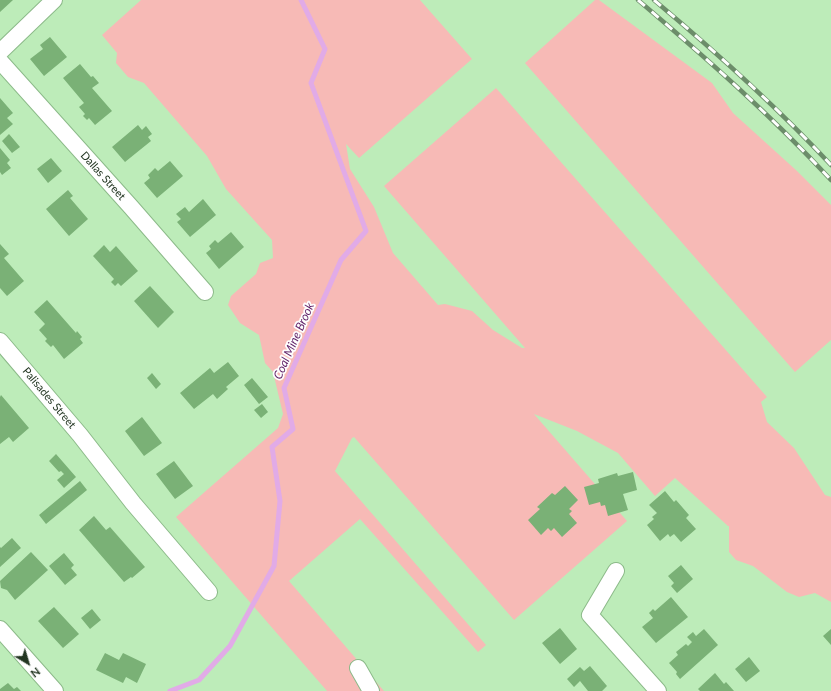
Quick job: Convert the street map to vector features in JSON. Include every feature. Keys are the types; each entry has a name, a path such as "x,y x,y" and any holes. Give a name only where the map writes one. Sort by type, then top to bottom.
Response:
{"street":[{"path":"0,52 54,0"},
{"name":"Dallas Street","path":"0,61 205,292"},
{"name":"Palisades Street","path":"0,341 97,457 133,503 209,592"},
{"path":"616,571 590,615 658,691"},
{"path":"0,629 55,691"},
{"path":"358,668 371,691"}],"shaded area":[{"path":"141,0 420,0 472,59 359,158 346,144 350,169 374,207 393,253 438,305 445,304 472,311 493,330 522,348 525,348 384,186 496,88 767,397 761,402 767,422 794,448 825,495 831,497 831,602 815,593 799,597 787,592 753,566 736,560 729,552 729,526 675,478 655,496 618,453 577,431 534,414 627,521 514,620 354,437 352,438 335,471 486,645 478,652 360,519 289,581 384,691 327,691 176,517 278,428 283,414 273,372 265,363 259,335 240,323 228,305 231,296 256,274 260,263 273,258 272,240 226,189 207,156 144,83 128,77 116,63 117,53 102,35"},
{"path":"595,0 599,0 712,83 733,113 797,171 831,205 831,340 795,372 525,63"}],"building":[{"path":"0,0 13,0 0,12"},
{"path":"50,37 67,57 44,76 30,59 43,49 40,45"},
{"path":"80,64 91,77 93,76 99,83 92,88 112,111 95,125 89,118 87,120 83,116 85,114 79,107 84,103 63,78"},
{"path":"0,98 13,113 7,118 13,124 0,135"},
{"path":"138,125 142,130 146,126 152,134 148,137 151,141 125,162 112,147"},
{"path":"9,134 20,147 12,153 2,141"},
{"path":"0,148 10,160 7,163 11,168 2,175 0,172"},
{"path":"51,158 62,171 48,183 37,169"},
{"path":"170,161 183,176 157,198 144,183 150,178 148,175 155,168 158,171"},
{"path":"68,190 73,196 70,198 88,219 69,236 46,209"},
{"path":"203,199 216,215 190,237 177,222 181,219 176,214 185,207 189,212"},
{"path":"231,232 244,247 219,269 206,253 211,249 209,246 215,240 218,243"},
{"path":"0,244 9,254 4,258 24,281 7,296 0,288"},
{"path":"104,245 110,252 116,246 138,271 121,286 118,283 115,286 111,282 114,279 93,256"},
{"path":"150,286 174,312 158,328 134,301"},
{"path":"47,300 76,333 77,331 82,337 80,339 83,343 64,359 53,345 51,347 45,341 47,339 39,330 45,324 34,312"},
{"path":"228,362 239,376 226,387 228,389 217,399 213,394 194,409 180,393 210,368 214,373"},
{"path":"152,373 161,384 156,389 147,378"},
{"path":"252,378 268,397 259,404 244,385"},
{"path":"1,395 29,428 13,442 9,437 0,444 0,397"},
{"path":"262,404 268,412 261,418 254,410"},
{"path":"142,417 162,443 144,456 125,431"},
{"path":"56,454 76,477 64,488 57,480 64,474 61,471 59,472 49,461"},
{"path":"174,461 193,486 175,499 156,474"},
{"path":"633,472 637,490 623,494 628,510 608,516 605,505 601,506 600,502 589,505 584,487 599,483 598,479 617,473 618,476"},
{"path":"80,481 87,490 46,524 39,515"},
{"path":"565,486 578,500 569,509 572,511 569,514 577,523 562,537 554,528 551,531 548,528 541,535 528,520 540,509 537,507 552,493 555,495"},
{"path":"665,491 674,502 676,500 689,515 686,518 696,529 681,542 674,534 670,537 668,534 660,541 647,525 654,519 652,517 657,513 649,505"},
{"path":"94,516 106,530 110,527 145,567 132,578 131,577 124,582 79,530"},
{"path":"12,538 21,548 0,567 0,547 1,548"},
{"path":"31,552 48,570 15,600 7,590 1,588 0,581"},
{"path":"64,553 74,565 71,568 77,575 65,585 49,566"},
{"path":"681,565 693,579 677,593 671,586 674,583 668,576"},
{"path":"671,597 688,617 656,643 642,627 653,618 649,613 653,609 655,611"},
{"path":"54,607 79,634 63,648 38,621"},
{"path":"92,609 101,620 90,629 81,618"},
{"path":"560,628 577,649 560,664 542,643"},
{"path":"704,629 718,645 680,679 676,674 677,672 669,663 678,655 676,652 686,644 688,646 692,642 687,637 693,632 696,636"},
{"path":"831,629 831,645 823,636"},
{"path":"105,653 119,660 123,653 146,664 137,683 126,677 123,683 96,670"},
{"path":"749,657 760,671 746,682 735,669"},
{"path":"590,666 607,686 602,691 588,691 580,681 574,687 567,679 580,667 584,671"},
{"path":"715,673 724,684 726,682 734,691 700,691 698,689"},
{"path":"8,683 14,689 17,687 21,691 0,691 0,689"}],"waterway":[{"name":"Coal Mine Brook","path":"170,691 199,680 230,646 274,566 280,501 272,447 293,429 284,388 341,260 366,231 311,83 325,49 301,0"}],"railway":[{"path":"638,0 737,87 785,132 831,180"},
{"path":"654,0 745,80 831,165"}]}
